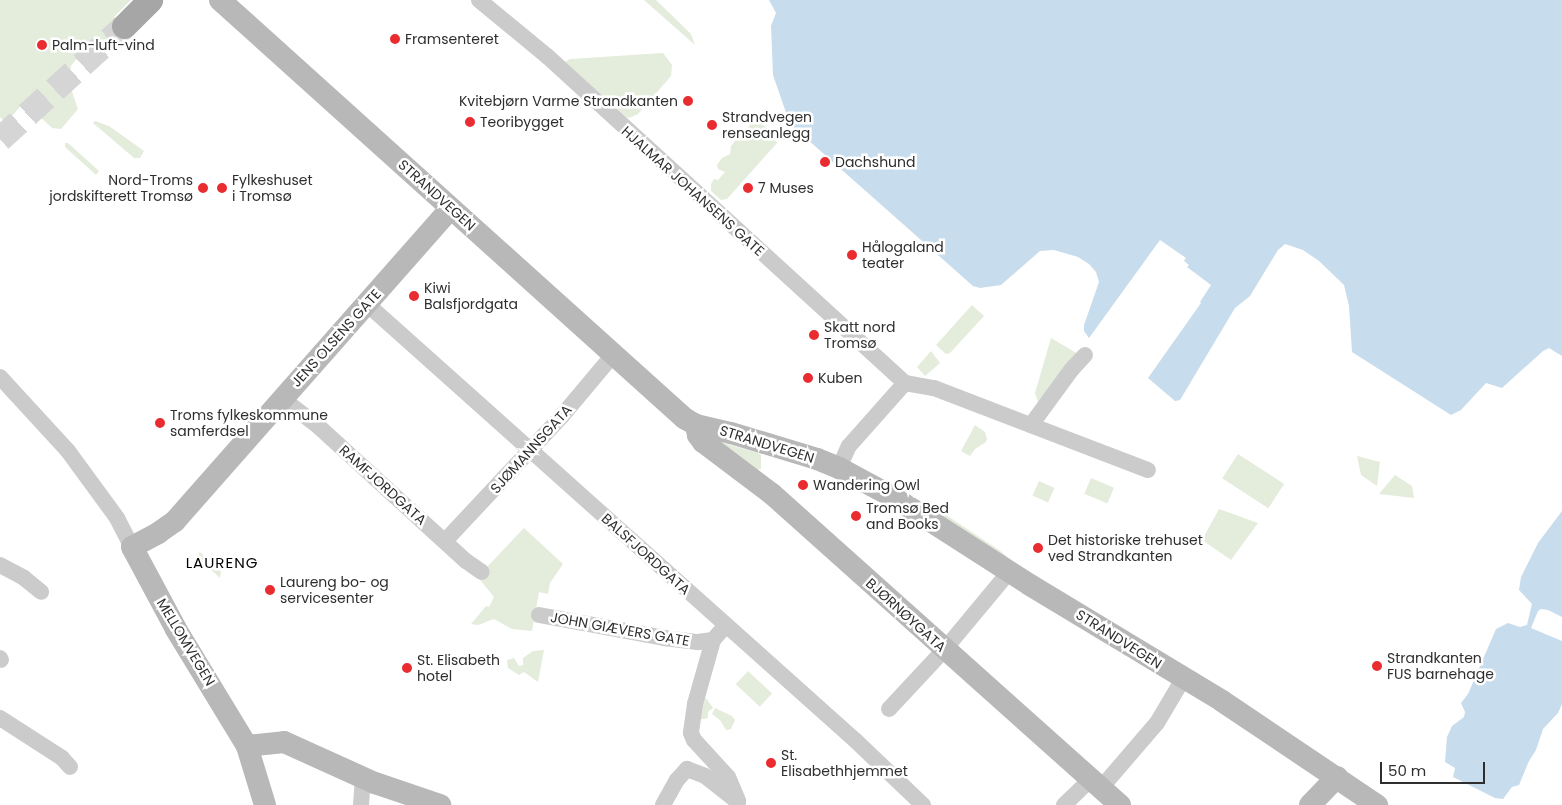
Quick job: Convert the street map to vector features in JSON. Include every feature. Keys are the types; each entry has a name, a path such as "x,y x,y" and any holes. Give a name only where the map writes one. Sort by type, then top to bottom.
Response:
{"main road":[{"path":"124,26 150,0"}],"street":[{"name":"STRANDVEGEN","path":"220,0 684,418 696,425 732,433 840,468 907,506 1009,572 1183,679 1338,777 1377,805"},
{"name":"HJALMAR JOHANSENS GATE","path":"479,0 547,56 905,383"},
{"name":"JENS OLSENS GATE","path":"132,547 174,521 451,208"},
{"name":"BALSFJORDGATA","path":"367,304 725,626 856,741 923,805"},
{"name":"SJØMANNSGATA","path":"445,541 530,450 613,355"},
{"path":"1031,425 1072,369 1085,355"},
{"name":"MELLOMVEGEN","path":"0,377 68,451 116,518 176,628 248,746 264,805"},
{"path":"840,468 849,446 905,383 934,388 1148,470"},
{"name":"RAMFJORDGATA","path":"282,399 318,426 466,561 482,572"},
{"name":"BJØRNØYGATA","path":"696,425 698,435 703,442 752,478 1120,805"},
{"path":"0,565 24,578 40,592"},
{"path":"889,709 945,649 1009,572"},
{"name":"JOHN GIÆVERS GATE","path":"539,615 664,638 698,642 713,640"},
{"path":"725,626 713,640 692,715 692,737 728,777 740,803"},
{"path":"1064,805 1096,784 1157,723 1183,679"},
{"path":"0,718 62,758 70,767"},
{"path":"248,746 284,742 363,778 440,805"},
{"path":"663,805 676,780 687,769 705,776 740,803"},
{"path":"1310,805 1338,777"},
{"path":"360,805 363,778"}],"green space":[{"path":"0,0 131,0 114,17 131,35 126,41 104,40 91,45 81,53 71,66 69,83 78,109 61,129 52,128 24,102 6,123 0,117"},
{"path":"644,0 656,0 691,34 695,45"},
{"path":"663,53 672,65 671,76 638,114 629,118 565,62 570,59"},
{"path":"95,121 109,126 144,151 140,158 134,158 93,123"},
{"path":"760,122 775,137 777,143 727,199 721,200 711,191 711,184 714,179 718,180 725,172 718,169 717,165 722,158 730,154 731,146 751,124"},
{"path":"65,143 68,143 99,171 96,175 65,147"},
{"path":"972,305 984,316 950,353 946,354 936,345"},
{"path":"1051,338 1078,354 1038,402 1035,393"},
{"path":"931,351 940,363 925,376 917,367"},
{"path":"975,425 985,432 987,439 970,456 961,451"},
{"path":"717,441 758,453 761,455 761,469 757,470"},
{"path":"1238,454 1284,484 1268,508 1222,478"},
{"path":"1357,456 1380,462 1377,486 1361,475"},
{"path":"1395,475 1412,486 1414,498 1379,494"},
{"path":"1091,478 1114,488 1107,503 1084,494"},
{"path":"1039,481 1055,488 1048,503 1032,496"},
{"path":"906,493 946,515 1011,560"},
{"path":"1219,509 1258,523 1231,560 1202,540"},
{"path":"524,528 563,564 550,583 548,594 539,592 532,631 512,629 494,619 478,625 471,624 486,606 489,607 494,597 476,575 487,567"},
{"path":"200,552 218,568 221,572 220,578 196,556"},
{"path":"544,650 538,682 524,672 519,675 508,668 507,660 514,658 519,666 523,665 523,658 533,651"},
{"path":"748,671 772,694 760,707 736,684"},
{"path":"706,698 713,708 708,712 708,718 698,720 702,700"},
{"path":"715,708 732,716 735,720 731,729 726,730 720,720 712,714"}],"water":[{"path":"769,0 1562,0 1562,356 1549,348 1543,351 1502,388 1486,383 1461,410 1451,415 1352,352 1349,306 1344,285 1319,261 1303,250 1285,244 1278,250 1250,296 1235,308 1180,400 1175,401 1148,378 1201,303 1211,285 1187,267 1189,265 1184,261 1186,258 1160,240 1089,338 1084,331 1084,325 1099,282 1096,272 1089,264 1078,257 1054,250 1040,251 1001,285 980,288 973,286 790,124 773,75 771,26 776,13"},
{"path":"1562,511 1562,617 1548,610 1541,609 1538,611 1531,628 1562,641 1562,704 1558,713 1543,729 1536,750 1519,785 1512,787 1503,799 1495,798 1453,777 1455,768 1445,762 1447,737 1452,726 1464,717 1465,712 1461,703 1468,694 1496,629 1508,623 1520,627 1527,625 1532,604 1519,590 1521,577 1538,543"}],"tunnel":[{"path":"0,139 124,26"}],"place":[{"name":"Framsenteret","path":"395,39"},
{"name":"Palm-luft-vind","path":"42,45"},
{"name":"Kvitebjørn Varme Strandkanten","path":"688,101"},
{"name":"Teoribygget","path":"470,122"},
{"name":"Strandvegen renseanlegg","path":"712,125"},
{"name":"Dachshund","path":"825,162"},
{"name":"Nord-Troms jordskifterett Tromsø","path":"203,188"},
{"name":"Fylkeshuset i Tromsø","path":"222,188"},
{"name":"7 Muses","path":"748,188"},
{"name":"Hålogaland teater","path":"852,255"},
{"name":"Kiwi Balsfjordgata","path":"414,296"},
{"name":"Skatt nord Tromsø","path":"814,335"},
{"name":"Kuben","path":"808,378"},
{"name":"Troms fylkeskommune samferdsel","path":"160,423"},
{"name":"Wandering Owl","path":"803,485"},
{"name":"Tromsø Bed and Books","path":"856,516"},
{"name":"Det historiske trehuset ved Strandkanten","path":"1038,548"},
{"name":"Laureng bo- og servicesenter","path":"270,590"},
{"name":"Strandkanten FUS barnehage","path":"1377,666"},
{"name":"St. Elisabeth hotel","path":"407,668"},
{"name":"St. Elisabethhjemmet","path":"771,763"}],"district":[{"name":"LAURENG","path":"222,563"}]}
